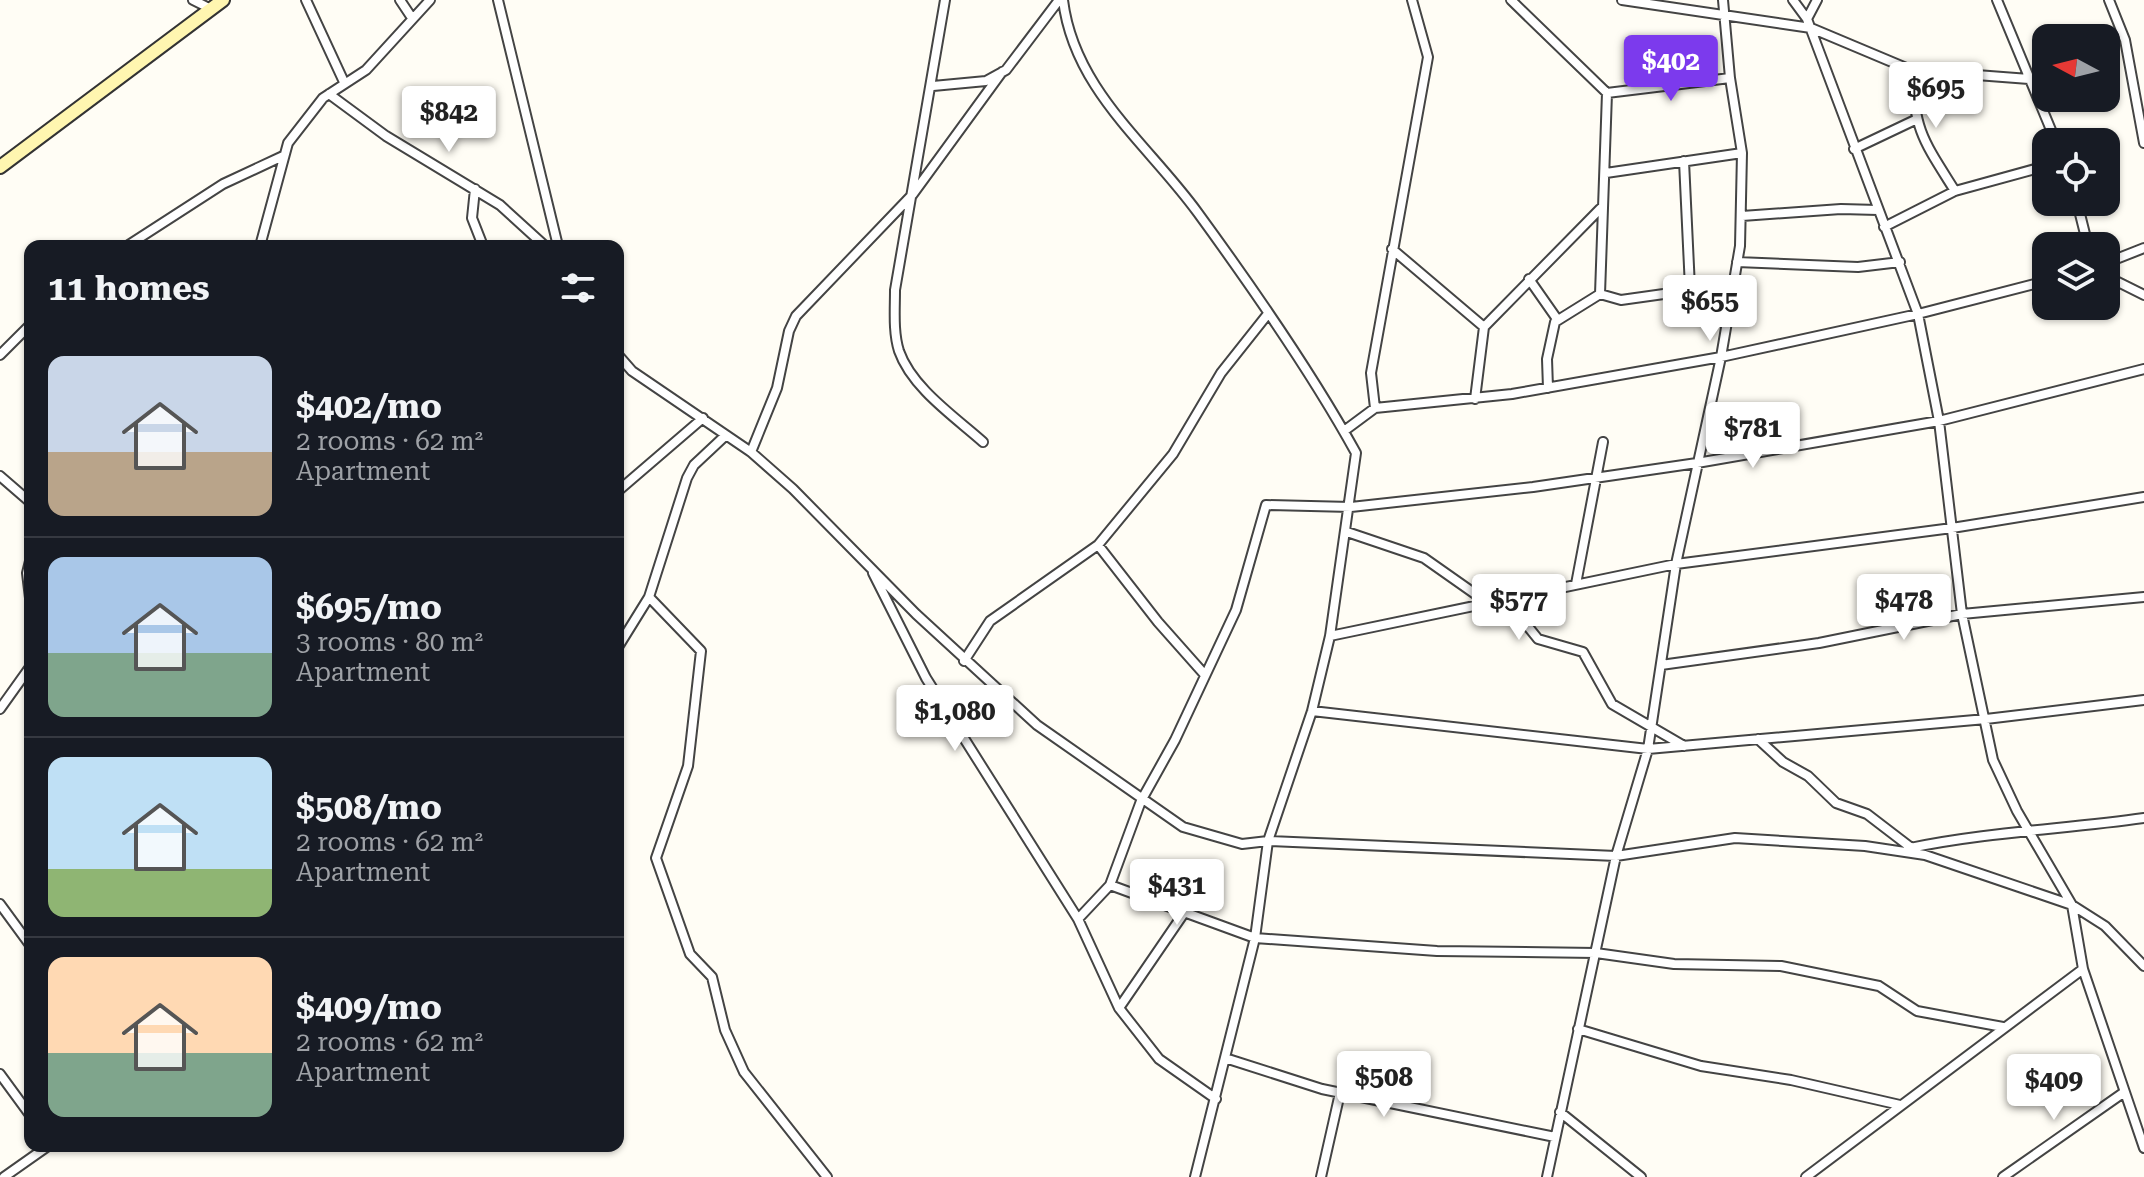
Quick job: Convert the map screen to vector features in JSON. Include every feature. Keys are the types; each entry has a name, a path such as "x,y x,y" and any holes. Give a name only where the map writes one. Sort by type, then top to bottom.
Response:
{"main road":[{"path":"0,167 223,0"}],"street":[{"path":"193,0 209,8"},
{"path":"306,0 344,82"},
{"path":"400,0 412,18"},
{"path":"262,240 283,156 305,119 329,94 366,70 430,0"},
{"path":"498,0 557,240"},
{"path":"945,0 933,86 895,290 895,330 900,354 917,381 983,442"},
{"path":"751,452 777,388 789,331 796,316 913,194 1002,72 1061,0"},
{"path":"1061,0 1066,26 1095,85 1118,120 1197,211 1356,453 1351,507 1330,636 1312,711 1268,841 1255,938 1195,1177"},
{"path":"1375,408 1371,373 1428,57 1412,0"},
{"path":"1511,0 1607,93 1606,173 1600,209 1600,294"},
{"path":"1622,0 1809,24 1911,70 2029,79"},
{"path":"1547,1177 1616,856 1648,749 1676,564 1735,284 1742,216 1742,153 1730,78 1727,13 1723,0"},
{"path":"1793,0 1809,24 1918,314 1939,421 1962,614 1993,760 2017,811 2033,833 2072,905 2083,969 2144,1148"},
{"path":"1809,24 1817,0"},
{"path":"1997,0 2050,128"},
{"path":"2109,0 2125,40 2144,143"},
{"path":"1911,70 1915,120 1955,191"},
{"path":"933,86 986,81 1002,72"},
{"path":"1607,93 1730,78"},
{"path":"329,94 386,136 500,205 538,240"},
{"path":"1854,149 1915,120"},
{"path":"1606,173 1742,153"},
{"path":"136,240 223,184 283,156"},
{"path":"1684,161 1690,288"},
{"path":"1884,227 1955,191 2032,170"},
{"path":"475,189 472,218 481,240"},
{"path":"1475,399 1484,327 1600,209"},
{"path":"1742,216 1841,209 1878,210"},
{"path":"2120,257 2144,248"},
{"path":"1392,249 1484,327"},
{"path":"1737,262 1858,267 1900,262"},
{"path":"1529,279 1557,319"},
{"path":"2120,283 2144,295"},
{"path":"1548,388 1547,359 1557,319 1600,294 1621,300 1735,284"},
{"path":"1344,431 1375,408 1475,399 1721,357 1918,314 2032,285"},
{"path":"964,661 990,621 1098,545 1173,454 1221,373 1267,315"},
{"path":"0,355 24,331"},
{"path":"624,362 632,371 751,452 964,661 1037,725 1141,801 1183,827 1242,844 1268,841 1616,856 1735,838 1865,846 1925,855"},
{"path":"1078,919 1110,885 1141,801 1236,610 1266,505 1351,507 1697,463 1939,421 2144,369"},
{"path":"624,486 703,418"},
{"path":"624,637 649,597 687,478 694,465 726,435"},
{"path":"1576,584 1603,442"},
{"path":"0,476 24,497"},
{"path":"1330,636 1676,564 1952,528 2144,497"},
{"path":"1347,532 1424,558 1488,603 1517,613 1538,639 1583,652 1612,704 1684,746"},
{"path":"1098,545 1158,622 1205,675"},
{"path":"869,565 926,678 1078,919 1119,1008 1159,1059 1216,1099"},
{"path":"649,597 701,651 688,766 656,858 656,868 678,914 690,954 712,977 725,1030 744,1072 827,1177"},
{"path":"1661,665 1819,643 1962,614 2144,597"},
{"path":"0,709 24,675"},
{"path":"1312,711 1648,749 1986,719 2144,700"},
{"path":"1758,739 1783,762 1808,776 1836,803 1867,814 1910,848 2072,905 2105,926 2144,966"},
{"path":"1910,848 1975,835 2033,833 2144,818"},
{"path":"1110,885 1255,938 1437,951 1596,953 1674,964 1781,966 1879,986 1917,1011 2003,1027"},
{"path":"0,904 24,937"},
{"path":"1119,1008 1184,913"},
{"path":"1806,1177 2083,969"},
{"path":"1578,1029 1701,1066 1791,1080 1900,1105"},
{"path":"1225,1058 1340,1093 1555,1137"},
{"path":"0,1074 24,1107"},
{"path":"1321,1177 1340,1093"},
{"path":"2003,1177 2123,1093"},
{"path":"1560,1112 1641,1177"},
{"path":"4,1177 39,1152"}]}
